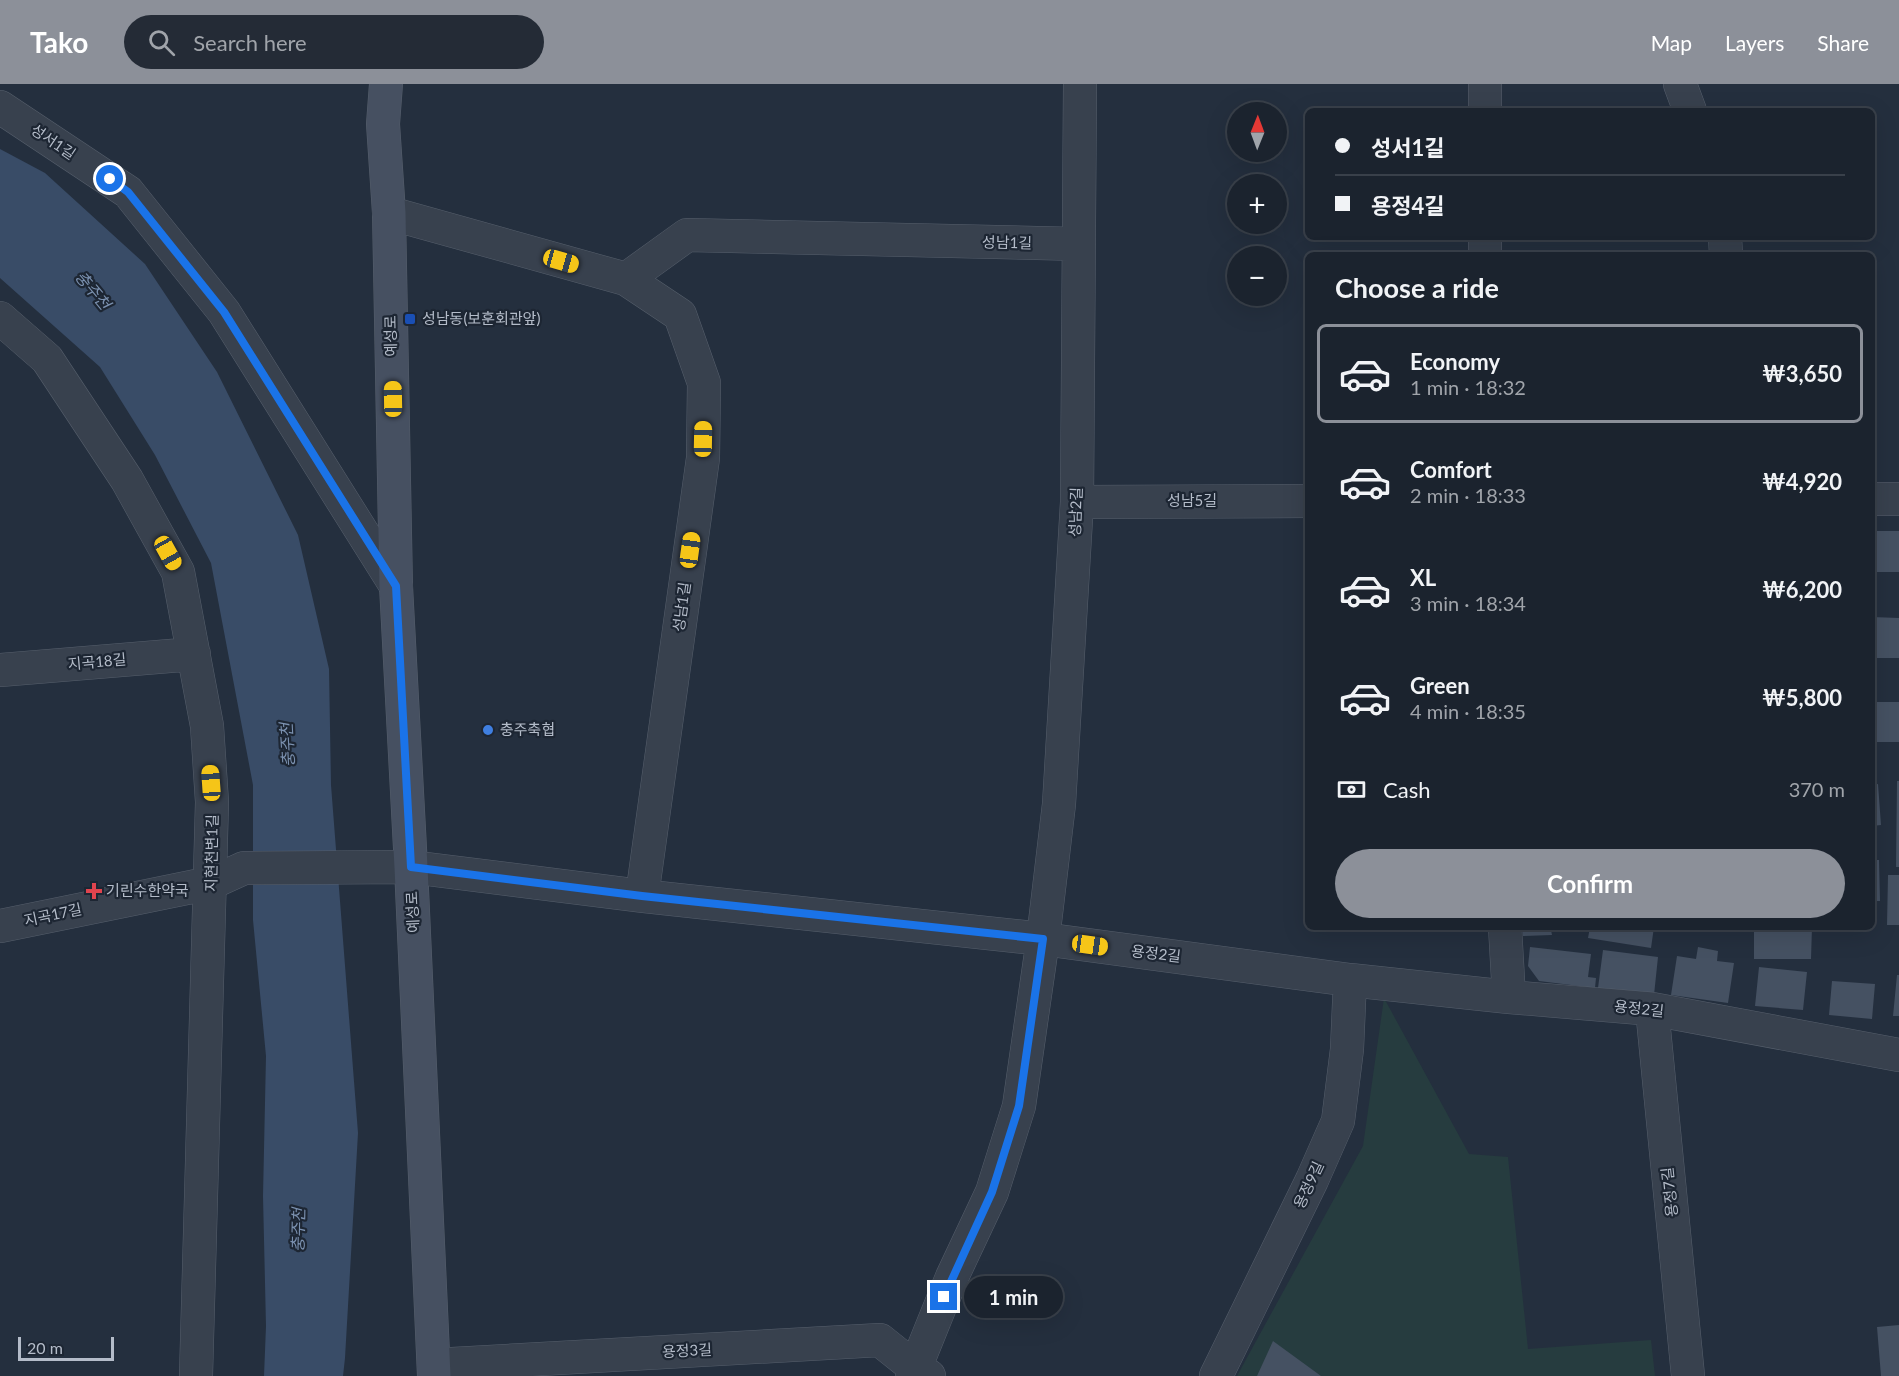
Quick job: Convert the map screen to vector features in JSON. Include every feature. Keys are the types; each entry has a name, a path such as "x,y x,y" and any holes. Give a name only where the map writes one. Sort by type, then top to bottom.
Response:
{"main road":[{"path":"375,84 383,124"},
{"path":"383,124 386,84"},
{"name":"예성로","path":"383,124 389,213 396,586 434,1371"}],"street":[{"name":"성남2길","path":"919,1373 952,1277 992,1192 1019,1106 1043,939 1059,804 1077,502 1080,84"},
{"path":"1485,84 1485,108"},
{"path":"1680,84 1689,108"},
{"name":"성서1길","path":"0,106 128,192 224,312 396,586"},
{"name":"성남1길","path":"389,213 626,279 680,315 704,383 702,458 642,896"},
{"name":"성남1길","path":"626,279 687,235 1079,244"},
{"name":"지현천변1길","path":"0,318 46,359 126,480 178,572 195,654 207,726 212,802 196,1376"},
{"path":"1875,499 1899,499"},
{"name":"성남5길","path":"1077,502 1305,501"},
{"name":"지곡18길","path":"0,670 195,654"},
{"name":"용정2길","path":"244,868 411,867 642,896 1043,939 1350,980 1652,1009 1899,1055"},
{"name":"지곡17길","path":"0,926 211,883 244,868"},
{"path":"1505,930 1509,997"},
{"name":"용정9길","path":"1216,1376 1312,1180 1338,1121 1347,1049 1350,980"},
{"name":"용정7길","path":"1652,1009 1688,1376"},
{"name":"용정3길","path":"434,1371 880,1340 919,1373"}],"green space":[{"path":"1384,998 1469,1154 1508,1157 1528,1349 1651,1340 1655,1376 1237,1376 1363,1146"}],"water":[{"name":"충주천","path":"0,149 45,173 145,264 217,372 298,535 329,669 331,785 358,1133 343,1376 264,1376 266,1326 263,1196 266,1056 253,920 253,785 211,563 155,455 100,367 0,278"}],"building":[{"path":"1875,531 1899,531 1899,572 1875,572"},
{"path":"1875,617 1899,618 1899,658 1875,658"},
{"path":"1875,702 1899,702 1899,742 1875,742"},
{"path":"1897,781 1899,781 1899,867 1896,867"},
{"path":"1875,784 1878,784 1881,825 1875,826"},
{"path":"1875,860 1879,860 1880,901 1875,901"},
{"path":"1888,875 1899,875 1899,925 1887,925"},
{"path":"1522,930 1551,930 1552,935 1523,936"},
{"path":"1589,930 1654,930 1651,948 1588,938"},
{"path":"1754,930 1812,930 1811,959 1754,959"},
{"path":"1530,947 1591,954 1588,977 1596,978 1595,988 1539,981 1528,966"},
{"path":"1698,947 1718,951 1717,961 1734,963 1728,1003 1671,995 1677,956 1696,959"},
{"path":"1603,950 1658,957 1654,995 1598,988"},
{"path":"1759,967 1807,972 1803,1010 1755,1006"},
{"path":"1897,975 1899,975 1899,1016 1893,1016"},
{"path":"1832,981 1875,984 1872,1019 1829,1015"},
{"path":"1899,1325 1899,1376 1881,1376 1877,1327"},
{"path":"1273,1341 1321,1376 1257,1376"}],"place":[{"name":"성남동(보훈회관앞)","path":"410,319"},
{"name":"충주축협","path":"488,730"},
{"name":"기린수한약국","path":"94,891"}],"route":[{"path":"110,179 128,192 224,312 396,586 411,867 642,896 1043,939 1019,1106 992,1192 944,1297"}]}
